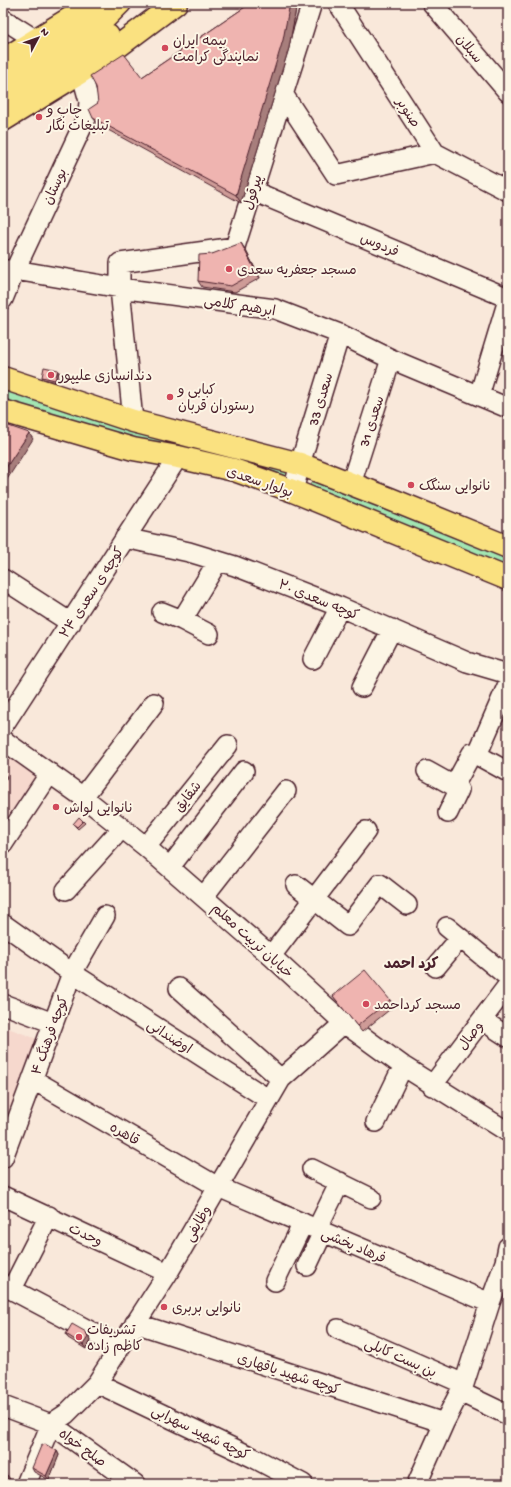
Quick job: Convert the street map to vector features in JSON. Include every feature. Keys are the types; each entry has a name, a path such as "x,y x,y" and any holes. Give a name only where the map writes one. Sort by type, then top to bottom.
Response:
{"main road":[{"path":"3,60 36,40 110,13 173,6"},
{"path":"3,120 81,72 173,6"},
{"path":"3,79 110,13"},
{"path":"3,99 110,13"},
{"name":"بولوار سعدی","path":"3,378 132,421 300,464 508,547"},
{"name":"بولوار سعدی","path":"3,411 133,449 178,457 234,470 293,491 508,579"}],"street":[{"name":"پیرقول","path":"120,288 120,263 235,247 312,3"},
{"name":"صنوبر","path":"338,3 435,153 508,191"},
{"name":"سبلان","path":"432,3 508,92"},
{"path":"3,19 36,40"},
{"name":"بوستان","path":"3,299 9,270 88,114 89,101 81,72"},
{"path":"283,94 336,175 435,153"},
{"name":"فردوس","path":"253,191 508,299"},
{"name":"ابرهیم کلامی","path":"9,270 120,288 275,309 340,334 391,359 508,408"},
{"path":"120,288 132,421"},
{"path":"479,396 504,332 508,299"},
{"name":"سعدی 33","path":"293,491 340,334"},
{"name":"سعدی 31","path":"351,484 391,359"},
{"name":"کوچه ی سعدی ۲۴","path":"3,726 178,457"},
{"name":"کوچه سعدی ۲۰","path":"125,538 189,552 235,566 340,607 467,662 508,674"},
{"path":"182,620 218,561"},
{"path":"3,579 71,623"},
{"path":"313,659 340,607"},
{"path":"162,612 182,620 209,634"},
{"path":"362,687 392,629"},
{"path":"477,755 508,684"},
{"path":"82,797 154,703"},
{"name":"خیابان تربیت معلم","path":"3,740 50,773 146,847 204,896 344,1023 432,1086 508,1132"},
{"name":"شقایق","path":"146,847 228,745"},
{"path":"454,786 472,753 508,772"},
{"path":"170,867 244,771"},
{"path":"427,771 459,790 448,813"},
{"path":"3,844 50,773"},
{"path":"204,896 286,791"},
{"path":"66,890 122,828"},
{"path":"271,956 366,831"},
{"path":"296,885 348,926 380,884 407,905"},
{"name":"کوچه فرهنگ ۴","path":"3,1158 72,973 105,916"},
{"name":"اوضندانی","path":"3,924 72,973 268,1099"},
{"path":"436,967 454,932 508,978"},
{"name":"وصال","path":"432,1086 508,985"},
{"path":"179,988 281,1079"},
{"path":"3,1004 53,1024"},
{"path":"482,1020 508,1037"},
{"name":"وظایفی","path":"51,1424 66,1414 97,1383 168,1273 281,1079 344,1023"},
{"path":"376,1122 403,1066"},
{"name":"قاهره","path":"32,1079 218,1187"},
{"path":"312,1168 371,1198"},
{"path":"275,1281 314,1228 340,1182"},
{"name":"فرهاد بخشی","path":"218,1187 490,1303"},
{"name":"وحدت","path":"3,1196 49,1216 168,1273"},
{"path":"49,1216 7,1287 120,1347"},
{"path":"307,1266 314,1228"},
{"path":"417,1484 444,1423 462,1388 490,1303 507,1258"},
{"name":"کوچه شهید یاقهاری","path":"135,1323 444,1423"},
{"name":"بن بست کابلی","path":"338,1329 462,1388 508,1415"},
{"name":"کوچه شهید سهرابی","path":"97,1383 256,1459 303,1484"},
{"name":"صلح خواه","path":"3,1406 51,1424 135,1484"},
{"path":"26,1484 51,1424"}],"shaded area":[{"path":"233,3 268,3 243,20"},
{"path":"3,750 39,775 3,828"},
{"path":"3,1026 37,1039 3,1135"}],"green space":[{"path":"3,389 87,417 289,470 291,479 88,428 3,399"},
{"path":"315,480 508,558 508,569 310,486"}],"building":[{"path":"251,3 290,3 283,40 236,195 93,118 89,109 98,103 96,87 90,76 124,54 142,77"},
{"name":"مسجد جعفریه سعدی","path":"241,243 256,272 231,286 198,281 199,255 212,254"},
{"name":"دندانسازی علیپور","path":"44,367 58,370 55,380 42,377"},
{"path":"3,424 29,433 3,472"},
{"path":"79,817 83,821 77,827 73,824"},
{"name":"مسجد کرداحمد","path":"365,970 390,1000 357,1026 333,996"},
{"name":"تشریفات کاظم زاده","path":"72,1324 86,1332 88,1337 83,1345 66,1334"},
{"path":"45,1444 57,1451 46,1476 32,1468 41,1446"},
{"path":"3,1474 7,1475 5,1484 3,1484"}],"place":[{"name":"بیمه ایران نمایندگی کرامت","path":"165,48"},
{"name":"چاپ و تبلیغات نگار","path":"39,117"},
{"name":"مسجد جعفریه سعدی","path":"229,269"},
{"name":"دندانسازی علیپور","path":"51,375"},
{"name":"کبابی و رستوران قربان","path":"170,397"},
{"name":"نانوایی سنگک","path":"411,485"},
{"name":"نانوایی لواش","path":"56,807"},
{"name":"مسجد کرداحمد","path":"366,1004"},
{"name":"نانوایی بربری","path":"164,1307"},
{"name":"تشریفات کاظم زاده","path":"79,1337"}],"district":[{"name":"کرد احمد","path":"411,963"}]}
